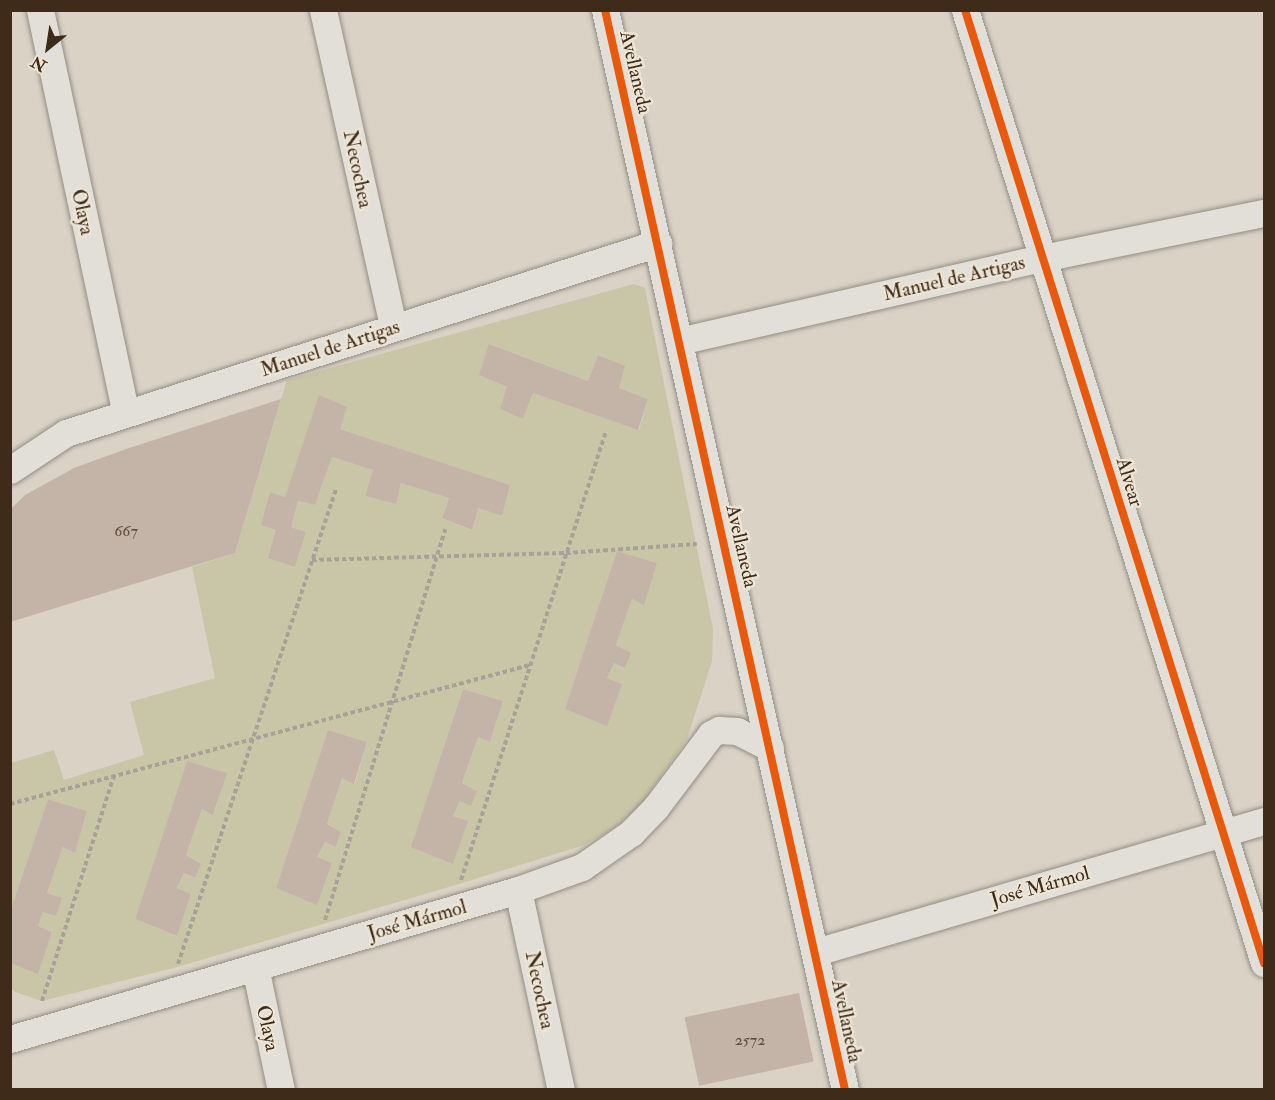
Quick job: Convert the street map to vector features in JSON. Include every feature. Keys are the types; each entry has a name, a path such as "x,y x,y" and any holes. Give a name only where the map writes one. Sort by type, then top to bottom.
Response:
{"street":[{"name":"Olaya","path":"40,10 126,412"},
{"name":"Necochea","path":"323,10 393,327"},
{"name":"Avellaneda","path":"605,10 845,1089"},
{"name":"Alvear","path":"965,10 1264,963"},
{"name":"Manuel de Artigas","path":"679,341 1042,258 1264,213"},
{"name":"Manuel de Artigas","path":"10,470 47,442 126,412 658,243"},
{"name":"José Mármol","path":"10,1039 518,890 582,867 631,833 681,778 711,734 719,730 737,731 770,747"},
{"name":"José Mármol","path":"816,952 1264,821"},
{"name":"Necochea","path":"518,890 561,1089"},
{"name":"Olaya","path":"255,968 281,1089"}],"path":[{"path":"459,884 605,433"},
{"path":"177,967 336,489"},
{"path":"324,924 445,529"},
{"path":"312,560 566,553 698,544"},
{"path":"10,804 530,665"},
{"path":"42,1001 114,776"}],"shaded area":[{"path":"634,284 645,288 713,629 712,661 687,739 640,806 613,829 584,845 177,967 42,1001 15,992 11,988 11,963 38,973 52,932 38,926 43,912 61,898 47,893 63,847 75,852 87,811 48,799 11,913 11,763 54,750 64,780 144,755 130,702 215,678 192,567 235,553 287,380","holes":["490,344 588,381 598,355 624,366 619,388 648,399 639,430 533,393 523,419 507,387 480,375","340,429 510,485 502,516 478,508 471,530 442,518 449,498 401,483 396,504 365,496 373,470 332,457 315,505 298,501 291,527 306,532 295,567 276,530 270,492 285,497","617,551 657,563 643,604 632,599 616,645 631,653 614,663 607,678 622,684 566,709","463,689 503,701 490,742 478,737 462,783 477,791 460,801 453,816 467,821 412,847","328,730 367,742 355,783 342,778 327,824 341,832 336,847 325,842 317,857 332,863 317,904 276,888","187,761 226,773 214,814 202,809 186,855 201,864 195,878 184,873 177,888 191,894 176,936 135,919"]}],"building":[{"path":"489,344 588,381 598,355 625,366 619,388 648,399 638,430 533,393 523,419 500,409 507,387 479,375"},
{"path":"319,395 347,407 340,429 510,485 502,516 478,508 472,530 442,518 449,498 401,483 396,504 365,496 373,470 332,457 315,505 298,501 291,527 306,532 295,567 268,558 276,530 261,525 270,492 285,497"},
{"path":"281,399 235,553 10,622 10,510 25,495 74,468"},
{"path":"617,551 657,563 644,605 632,599 616,645 631,653 625,668 614,663 607,678 622,684 607,726 565,709"},
{"path":"463,689 503,701 490,742 478,737 462,783 477,791 471,806 460,801 453,816 468,821 453,864 411,847"},
{"path":"328,730 367,742 354,784 342,778 327,824 341,832 336,847 325,842 317,857 332,863 317,905 276,888"},
{"path":"187,761 227,773 213,815 202,809 186,855 201,864 195,878 184,873 177,888 191,894 177,936 135,919"},
{"path":"48,799 87,811 75,853 63,847 47,893 62,898 56,916 43,912 38,926 52,932 38,974 10,963 10,913"},
{"path":"799,993 814,1061 699,1086 685,1017"}],"cycle path":[{"path":"605,10 845,1090"},
{"path":"965,10 1264,963"}]}
